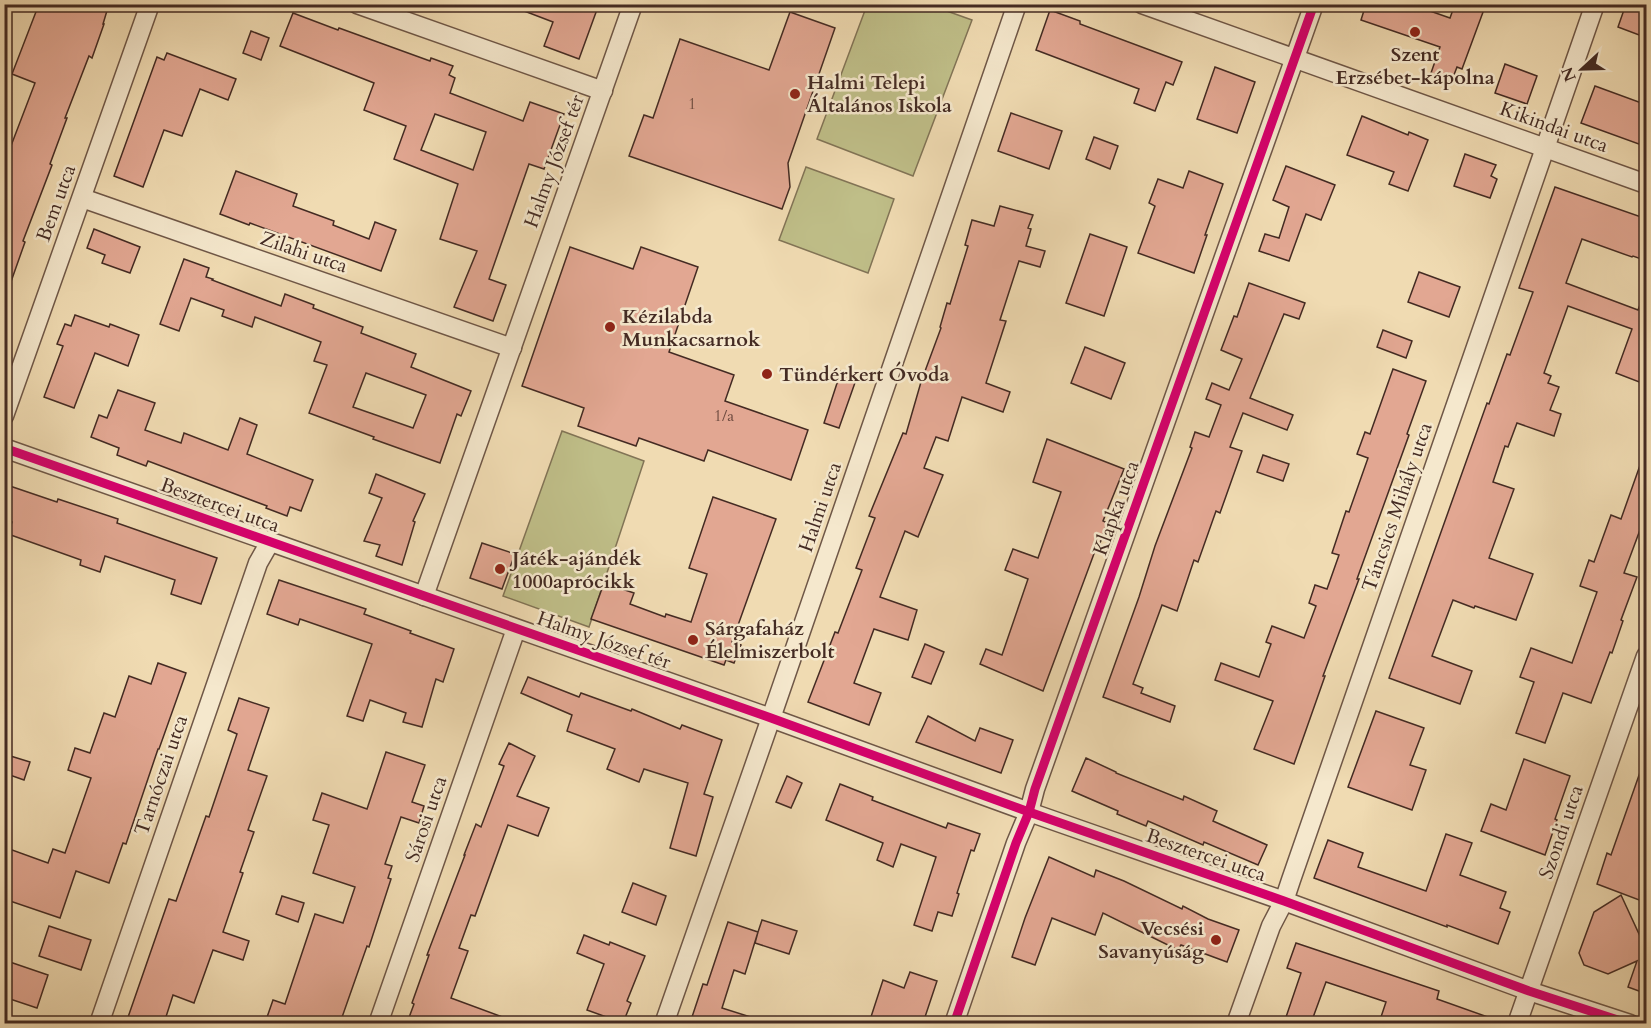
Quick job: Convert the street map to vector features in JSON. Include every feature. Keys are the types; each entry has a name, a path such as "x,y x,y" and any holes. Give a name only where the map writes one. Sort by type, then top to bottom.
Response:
{"street":[{"name":"Bem utca","path":"4,416 150,4"},
{"path":"357,4 603,91"},
{"name":"Halmy József tér","path":"633,4 424,596 771,718"},
{"name":"Halmi utca","path":"664,1023 1017,4"},
{"name":"Kikindai utca","path":"1142,4 1647,184"},
{"name":"Klapka utca","path":"954,1023 1314,4"},
{"name":"Táncsics Mihály utca","path":"1236,1023 1271,926 1284,901 1595,4"},
{"name":"Zilahi utca","path":"82,198 512,348"},
{"name":"Besztercei utca","path":"4,448 424,596"},
{"name":"Tarnóczai utca","path":"99,1023 258,563 270,542"},
{"name":"Sárosi utca","path":"378,1023 516,629"},
{"name":"Szondi utca","path":"1517,1023 1647,656"},
{"name":"Besztercei utca","path":"771,718 1529,991 1630,1023"}],"shaded area":[{"path":"867,5 930,5 972,20 913,176 817,139"},
{"path":"806,167 894,199 868,273 779,240"},
{"path":"562,431 644,461 589,627 503,596"}],"building":[{"path":"39,4 109,4 92,58 89,56 65,118 67,118 50,164 52,165 23,241 25,242 7,293 4,292 4,149 9,151 35,83 12,74"},
{"path":"511,4 599,4 579,59 544,46 553,22 511,6"},
{"path":"1366,4 1410,4 1450,18 1455,4 1486,4 1462,69 1457,67 1452,80 1431,73 1440,47 1361,20"},
{"path":"1626,4 1647,4 1647,38 1618,27"},
{"path":"1050,10 1080,21 1080,24 1182,62 1173,85 1166,82 1155,111 1134,103 1139,89 1036,50"},
{"path":"790,12 835,28 788,163 790,187 782,209 629,156 644,115 653,118 680,39 769,70"},
{"path":"293,13 430,61 431,58 453,66 449,75 455,78 450,93 523,121 530,102 564,114 544,169 529,164 489,279 506,285 493,321 454,307 477,251 440,239 458,184 394,159 406,126 364,110 374,83 280,46","holes":["435,114 486,132 473,170 421,150"]},
{"path":"251,31 269,38 261,60 243,53"},
{"path":"167,53 236,79 228,100 200,89 182,136 164,130 143,187 114,176 157,57 164,60"},
{"path":"1505,64 1537,76 1527,104 1495,93"},
{"path":"1215,67 1255,82 1237,133 1197,119"},
{"path":"1595,86 1647,105 1647,147 1581,123"},
{"path":"1011,113 1062,131 1049,169 998,151"},
{"path":"1362,116 1408,135 1409,132 1428,140 1408,191 1389,184 1394,172 1347,155"},
{"path":"1094,137 1118,146 1110,169 1086,159"},
{"path":"1465,154 1496,165 1491,176 1497,179 1490,198 1454,186"},
{"path":"1286,166 1335,185 1321,220 1306,214 1289,261 1259,251 1265,234 1279,238 1289,207 1273,200"},
{"path":"236,171 297,194 293,206 334,221 333,225 369,239 375,222 396,230 381,271 220,214"},
{"path":"1189,171 1223,184 1194,273 1138,253 1155,206 1149,203 1158,179 1183,188"},
{"path":"1555,187 1647,219 1647,261 1582,239 1566,283 1638,310 1644,294 1647,295 1647,385 1616,373 1632,329 1568,306 1544,373 1551,376 1548,383 1559,387 1550,410 1561,414 1554,436 1517,423 1508,447 1505,446 1493,482 1514,489 1489,558 1533,574 1516,620 1453,600 1432,656 1472,671 1460,704 1389,678 1487,403 1489,404 1507,354 1510,355 1533,292 1519,288"},
{"path":"1000,206 1033,215 1028,228 1031,229 1026,246 1045,251 1040,267 1019,261 1000,320 1006,321 986,383 1010,392 1003,412 962,397 948,441 936,437 924,468 943,475 918,537 905,531 880,597 917,610 908,640 874,629 854,683 881,693 869,725 808,702 862,570 856,568 875,518 869,516 903,433 906,434 947,303 950,304 968,246 965,245 972,220 994,226"},
{"path":"94,229 140,247 130,273 102,263 105,255 87,248"},
{"path":"1090,234 1127,247 1104,316 1066,303"},
{"name":"Kézilabda Munkacsarnok","path":"570,247 633,269 641,247 698,267 669,352 734,375 725,401 808,430 791,480 708,450 704,461 639,438 636,446 578,426 584,408 522,386"},
{"path":"184,259 209,268 206,277 212,280 281,306 285,294 314,305 313,308 363,327 361,333 416,354 411,367 471,391 461,416 457,414 440,463 309,413 327,365 314,361 321,342 255,317 252,327 222,316 224,310 191,298 179,331 160,324","holes":["366,373 426,395 413,428 353,407"]},
{"path":"1419,272 1460,287 1449,317 1408,302"},
{"path":"1249,283 1305,303 1299,319 1284,314 1250,398 1293,415 1287,430 1243,413 1230,447 1242,451 1220,513 1216,511 1198,562 1194,560 1177,611 1162,605 1133,684 1143,688 1141,693 1175,706 1170,722 1103,697 1155,546 1192,448 1190,447 1195,432 1209,437 1221,405 1206,399 1212,383 1229,390 1242,359 1221,350 1234,316 1237,317"},
{"path":"75,315 109,327 110,324 139,335 128,366 95,353 74,408 44,397 63,346 57,344 65,324 71,326"},
{"path":"1383,330 1412,341 1406,358 1377,347"},
{"path":"1085,347 1125,363 1111,399 1071,383"},
{"path":"1393,369 1426,381 1294,764 1254,749 1273,701 1215,680 1221,663 1259,677 1271,644 1266,642 1272,626 1304,638 1316,606 1309,603 1315,585 1327,589 1339,555 1332,553 1368,458 1357,454 1365,432 1370,434"},
{"path":"841,371 857,377 839,428 824,423"},
{"path":"118,390 155,403 145,430 181,443 184,433 228,450 240,418 257,425 247,454 313,480 301,511 290,507 287,516 266,508 267,506 148,461 146,466 117,455 119,448 91,437 99,415 107,418"},
{"path":"1047,439 1124,469 1103,521 1107,523 1097,552 1095,551 1043,691 980,664 986,649 1002,655 1028,579 1005,570 1013,549 1038,558 1061,492 1033,482"},
{"path":"1644,454 1647,454 1647,511 1624,573 1637,577 1612,653 1610,652 1591,703 1563,693 1545,743 1516,733 1534,682 1520,677 1531,648 1572,663 1597,592 1580,586 1589,560 1594,562 1611,515 1621,519"},
{"path":"1263,455 1289,464 1283,481 1257,472"},
{"path":"376,474 425,494 413,521 415,522 402,565 376,556 380,545 364,541 382,498 369,493"},
{"path":"4,484 118,519 117,523 217,558 201,604 171,594 175,580 105,556 100,572 80,565 81,560 8,534 12,522 4,520"},
{"path":"713,497 776,519 732,642 741,645 734,663 726,660 724,665 591,619 604,583 634,593 630,604 665,617 666,614 691,622 707,574 689,568"},
{"path":"482,543 515,554 502,589 470,578"},
{"path":"279,580 366,609 364,614 454,649 443,682 436,679 422,727 403,722 406,713 370,700 363,721 347,716 372,644 300,619 298,625 267,614"},
{"path":"925,644 944,652 931,684 912,677"},
{"path":"158,663 186,673 126,844 123,843 109,883 76,871 60,918 4,899 4,847 48,863 53,849 65,853 91,778 68,770 75,748 90,753 104,713 115,717 129,676 151,684"},
{"path":"528,677 579,697 581,693 631,711 632,709 680,729 682,725 722,740 704,794 713,797 696,856 670,848 688,783 644,769 639,782 607,769 615,749 567,731 572,715 521,693"},
{"path":"239,698 269,708 248,770 267,776 248,830 254,832 223,932 249,941 243,960 213,950 194,1003 173,995 164,1023 126,1023 169,899 176,901 206,816 209,817 237,734 228,730"},
{"path":"1376,711 1424,728 1410,765 1426,770 1412,810 1348,787"},
{"path":"928,716 975,741 980,728 1013,740 1001,773 916,742"},
{"path":"509,743 535,756 517,796 549,808 538,836 508,825 475,916 471,915 459,948 468,951 451,998 516,1022 407,1023 429,955 427,955 476,824 481,827 504,766 499,764"},
{"path":"386,752 425,765 412,802 424,806 419,823 401,817 385,864 392,866 388,878 391,879 369,947 367,946 340,1023 265,1023 273,1000 285,1004 315,914 343,923 355,887 313,873 329,825 313,820 322,793 367,809"},
{"path":"4,754 30,762 24,780 4,773"},
{"path":"1086,758 1116,773 1183,800 1184,796 1217,811 1213,821 1267,845 1258,865 1204,842 1203,845 1148,821 1146,826 1072,791"},
{"path":"1524,759 1570,776 1545,855 1481,831 1491,804 1506,810"},
{"path":"1644,761 1647,761 1647,903 1597,884 1607,853 1611,855"},
{"path":"787,776 802,783 791,808 776,802"},
{"path":"840,784 873,797 872,800 946,828 948,823 980,834 974,851 971,850 952,916 938,912 932,931 914,925 936,857 901,844 893,867 877,860 883,843 826,820"},
{"path":"1446,834 1472,843 1460,875 1506,892 1500,908 1510,912 1498,944 1314,878 1328,840 1363,853 1358,867 1426,891"},
{"path":"1049,857 1094,877 1096,870 1182,909 1183,906 1208,919 1239,930 1227,962 1181,945 1178,950 1103,913 1095,935 1052,918 1035,965 1012,957"},
{"path":"633,883 666,896 656,925 622,912"},
{"path":"1621,895 1640,936 1647,938 1647,994 1628,987 1637,961 1608,974 1584,965 1579,953 1594,912"},
{"path":"282,896 304,903 298,922 276,914"},
{"path":"762,920 797,931 789,954 755,943"},
{"path":"728,922 758,932 745,974 734,970 722,1008 760,1020 759,1023 690,1023 703,984 707,985"},
{"path":"49,926 91,940 81,970 39,956"},
{"path":"584,935 609,945 610,942 645,956 627,1001 631,1003 623,1023 587,1010 604,964 577,953"},
{"path":"1296,943 1439,991 1437,999 1499,1021 1498,1023 1379,1023 1386,1002 1326,982 1311,1023 1284,1023 1301,973 1287,968"},
{"path":"4,960 48,975 37,1008 4,997"},
{"path":"910,972 937,981 923,1023 869,1023 883,980 904,988"}],"cycle path":[{"path":"954,1024 1016,843 1029,812 1035,789 1314,4"},
{"path":"4,448 771,718 1529,991 1630,1024"}],"place":[{"name":"Szent Erzsébet-kápolna","path":"1415,32"},
{"name":"Halmi Telepi Általános Iskola","path":"795,94"},
{"name":"Kézilabda Munkacsarnok","path":"610,327"},
{"name":"Tündérkert Óvoda","path":"767,374"},
{"name":"Játék-ajándék 1000aprócikk","path":"500,569"},
{"name":"Sárgafaház Élelmiszerbolt","path":"693,640"},
{"name":"Vecsési Savanyúság","path":"1216,940"}]}
